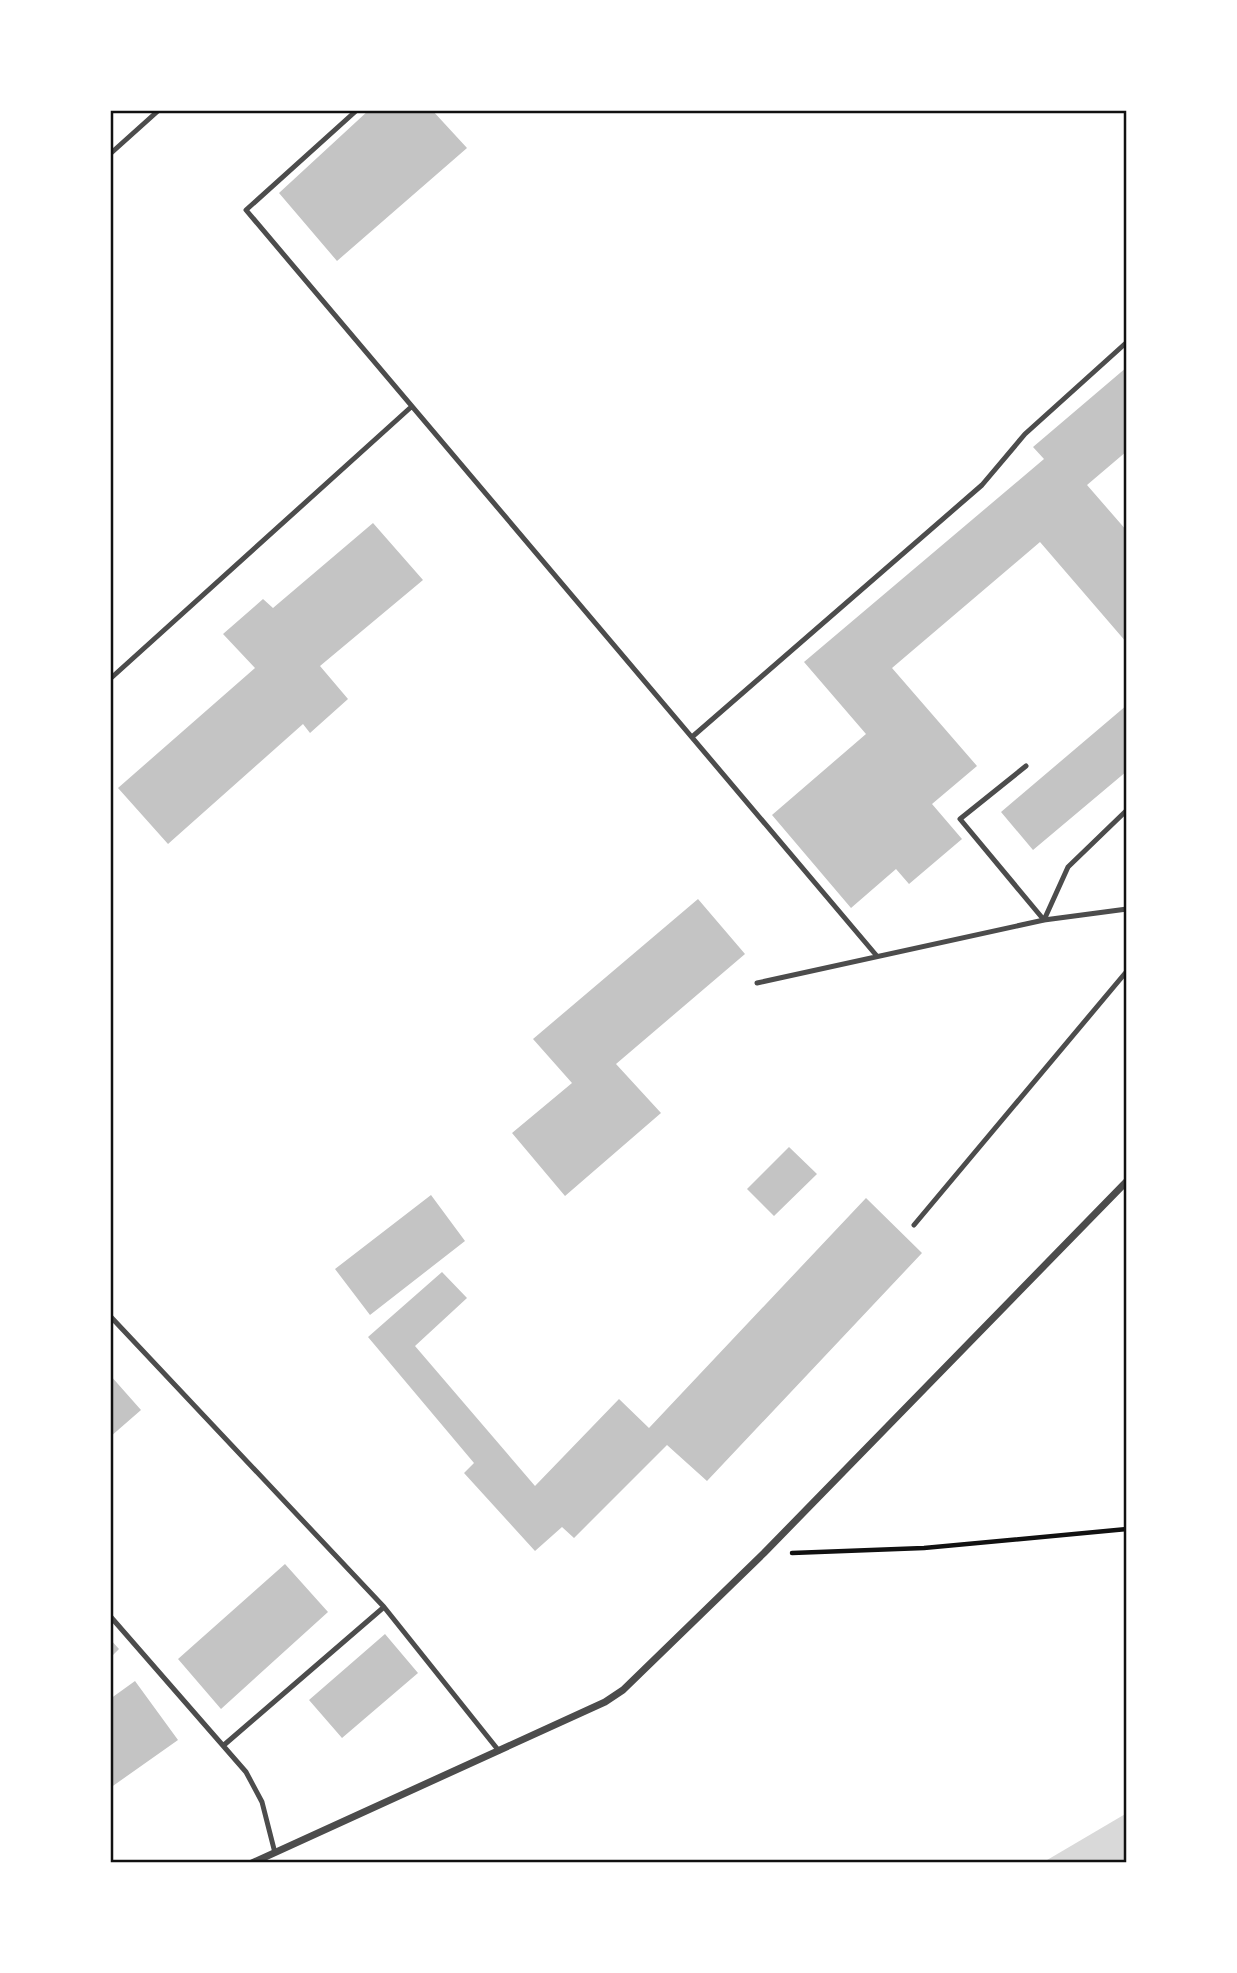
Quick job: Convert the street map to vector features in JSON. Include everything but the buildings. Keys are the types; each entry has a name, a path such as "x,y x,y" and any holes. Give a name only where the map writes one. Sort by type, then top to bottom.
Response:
{"street":[{"path":"252,1863 499,1751 604,1702 623,1690 764,1553 1127,1181"}],"lane":[{"path":"110,154 159,110"},
{"path":"357,110 246,210 410,408 876,955"},
{"path":"692,737 982,485 1025,434 1127,342"},
{"path":"110,679 410,408"},
{"path":"1026,766 960,819 1044,920"},
{"path":"1044,920 1068,867 1127,810"},
{"path":"757,983 1044,920 1127,909"},
{"path":"914,1225 1127,971"},
{"path":"110,1315 384,1607 499,1751"},
{"path":"224,1745 384,1607"},
{"path":"110,1616 246,1772 262,1802 275,1853"}],"path":[{"path":"764,1553 837,1553 924,1548 1127,1529"}],"shaded area":[{"path":"1127,1813 1127,1863 1042,1863"}]}
